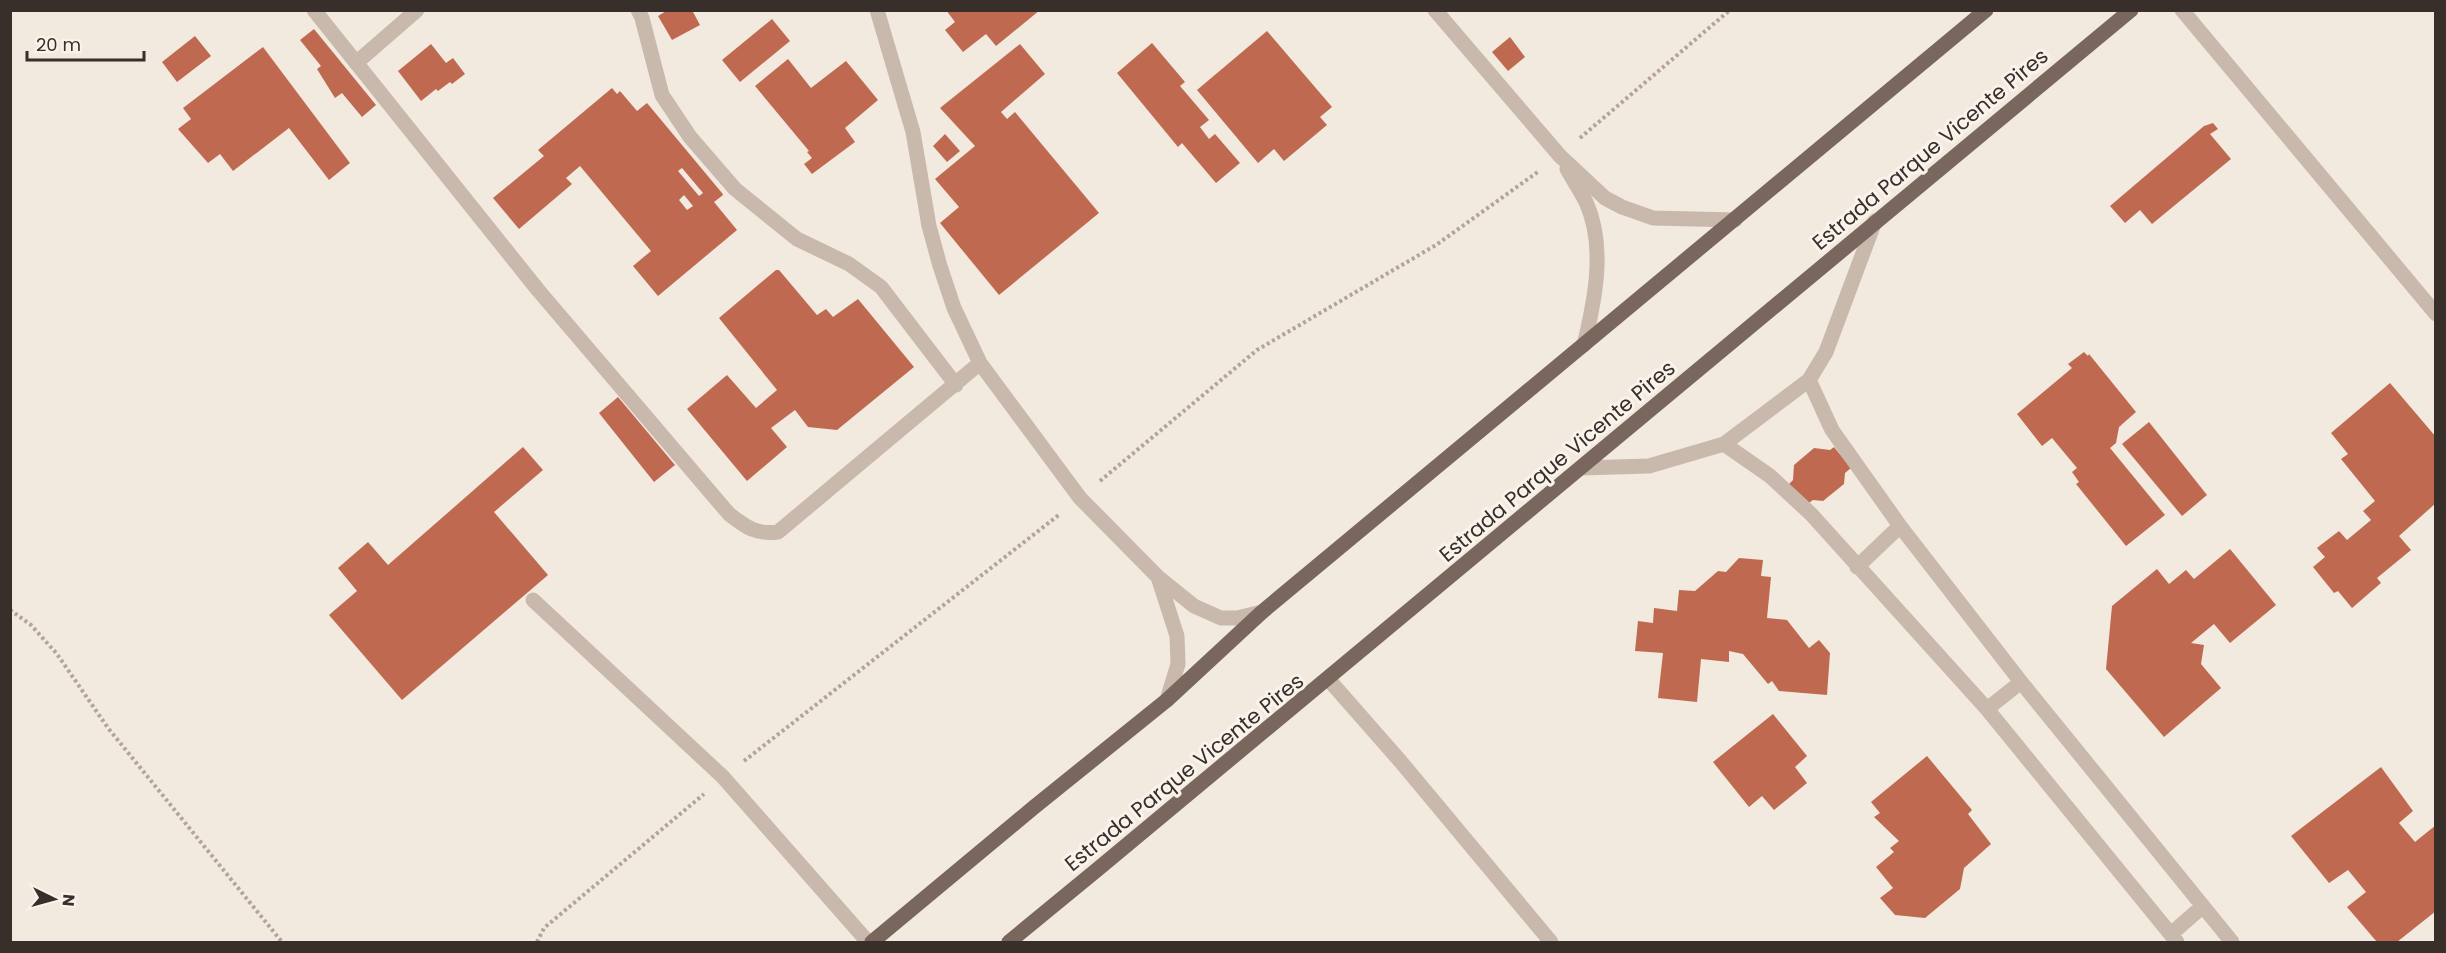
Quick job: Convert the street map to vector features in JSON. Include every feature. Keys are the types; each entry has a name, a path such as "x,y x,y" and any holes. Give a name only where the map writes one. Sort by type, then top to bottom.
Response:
{"main road":[{"path":"870,942 1167,700 1262,612 1986,10"},
{"name":"Estrada Parque Vicente Pires","path":"1009,942 1329,680 1875,221 2131,10"}],"street":[{"path":"314,10 538,290 729,514 748,528 762,534 778,532 980,363"},
{"path":"357,63 417,10"},
{"path":"638,10 662,95 690,137 735,189 788,232 849,264 881,287 956,384"},
{"path":"877,10 913,132 929,226 940,266 954,308 980,363 1080,498 1158,578 1194,606 1221,618 1237,618 1262,612"},
{"path":"1435,10 1560,156 1605,198 1653,218 1735,220"},
{"path":"2182,10 2436,314"},
{"path":"1560,156 1587,203 1596,246 1595,303 1584,345"},
{"path":"1581,468 1649,466 1724,444 1809,380 1826,352 1875,221"},
{"path":"1809,380 1832,430 1900,526 2020,682 2232,942"},
{"path":"1724,444 1770,476 1811,514 1987,710 2174,938 2203,906"},
{"path":"1857,567 1900,526"},
{"path":"1158,578 1178,636 1178,664 1167,700"},
{"path":"533,600 723,777 870,942"},
{"path":"1329,680 1401,762 1551,942"},
{"path":"1987,710 2020,682"}],"path":[{"path":"537,942 544,928 723,777 1080,498 1257,350 1436,245 1560,156 1730,10"},
{"path":"10,610 31,625 57,654 108,729 282,942"}],"building":[{"path":"668,10 692,10 700,25 672,40 658,16"},
{"path":"946,10 1040,10 996,46 986,34 963,52 945,30 955,22"},
{"path":"772,19 790,41 740,82 722,60"},
{"path":"314,29 376,105 362,117 342,93 335,98 317,69 321,66 300,40"},
{"path":"1267,31 1332,107 1320,117 1327,125 1284,161 1274,149 1258,163 1197,90"},
{"path":"195,36 211,56 177,82 162,62"},
{"path":"1510,37 1525,57 1508,71 1492,52"},
{"path":"1152,43 1185,82 1180,86 1209,120 1200,127 1209,139 1215,134 1240,163 1216,183 1182,143 1178,147 1117,73"},
{"path":"431,44 446,63 453,58 465,74 452,84 450,82 438,91 436,89 421,101 398,71"},
{"path":"1020,44 1045,74 1001,112 1007,119 1015,112 1099,213 999,295 940,223 959,207 935,179 975,146 940,108"},
{"path":"263,47 350,163 329,180 289,128 233,171 220,154 208,163 178,129 191,119 183,108"},
{"path":"788,59 811,88 846,61 878,100 845,128 855,142 812,174 804,164 812,158 807,152 809,151 755,86"},
{"path":"612,88 617,94 620,91 637,111 647,103 722,193 723,195 714,202 737,230 658,296 633,266 651,251 580,166 566,178 572,184 519,229 493,198 544,156 538,150","holes":["682,168 703,193 699,196 678,171","684,195 693,206 687,210 679,200"]},
{"path":"2213,123 2218,129 2210,134 2231,159 2152,224 2140,210 2125,223 2110,206 2204,126"},
{"path":"945,134 960,151 947,162 933,146"},
{"path":"776,270 779,270 817,315 826,309 833,317 858,299 914,367 837,430 808,427 795,410 771,428 787,447 747,481 687,409 727,375 756,408 777,390 719,318"},
{"path":"2084,352 2088,356 2089,354 2136,412 2119,427 2116,443 2110,448 2165,515 2126,546 2076,484 2079,482 2072,472 2077,468 2052,438 2042,446 2017,414 2072,368 2068,364"},
{"path":"2390,383 2436,437 2436,503 2399,536 2411,550 2377,578 2381,583 2352,608 2338,591 2334,593 2313,567 2325,557 2317,548 2339,531 2347,540 2371,520 2363,511 2375,501 2341,459 2348,454 2331,433"},
{"path":"618,397 675,465 654,482 599,413"},
{"path":"2149,422 2207,495 2182,516 2122,444"},
{"path":"523,447 543,470 494,512 548,575 402,700 329,615 357,591 338,568 368,542 388,565"},
{"path":"1834,447 1851,468 1845,473 1844,484 1823,501 1813,500 1806,505 1789,484 1793,480 1794,465 1814,448 1830,450"},
{"path":"2230,549 2276,605 2230,643 2214,624 2191,643 2204,645 2201,664 2221,688 2164,737 2106,669 2112,606 2157,569 2169,584 2186,570 2194,579"},
{"path":"1739,558 1763,560 1761,576 1771,577 1767,618 1787,620 1809,648 1819,640 1830,653 1827,695 1779,691 1772,681 1768,684 1743,654 1729,651 1729,662 1701,659 1697,702 1658,698 1663,653 1635,651 1638,621 1653,623 1654,608 1677,611 1679,590 1695,591 1718,571 1726,572"},
{"path":"1773,714 1807,756 1795,767 1807,783 1774,810 1762,796 1749,807 1713,762"},
{"path":"1927,756 1972,810 1968,814 1991,844 1964,868 1960,889 1925,918 1895,915 1880,898 1893,888 1876,867 1894,852 1890,848 1899,841 1874,817 1880,813 1871,802"},
{"path":"2381,767 2413,811 2399,823 2415,842 2436,825 2436,911 2397,942 2377,942 2347,907 2366,892 2348,870 2329,883 2291,836"}]}
